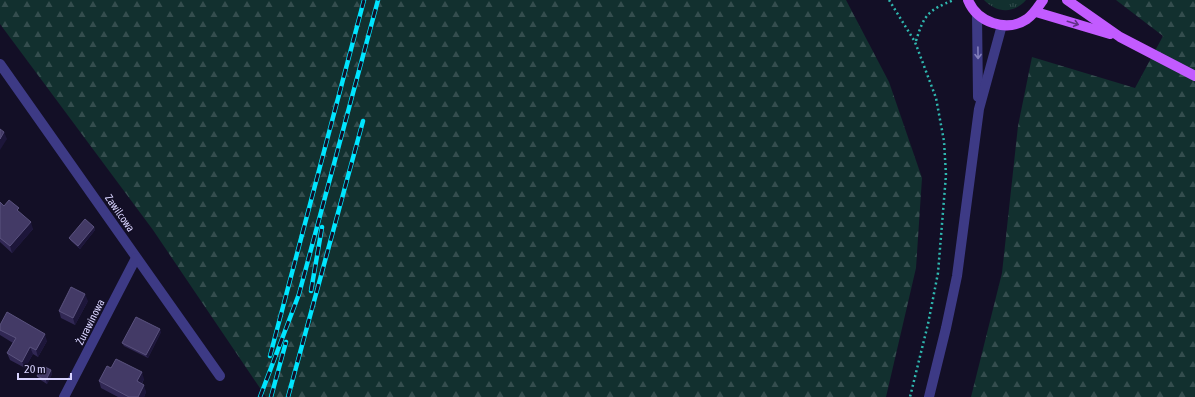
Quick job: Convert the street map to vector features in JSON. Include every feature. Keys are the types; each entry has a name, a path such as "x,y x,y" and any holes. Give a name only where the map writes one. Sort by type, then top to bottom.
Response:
{"main road":[{"path":"968,0 977,14 988,22 1002,25 1014,24 1026,20 1036,12 1043,0"},
{"path":"1067,0 1120,37 1195,76"},
{"path":"1036,12 1120,37"}],"street":[{"path":"977,14 979,109"},
{"path":"929,397 957,276 979,109 1002,25"},
{"name":"Zawilcowa","path":"0,64 220,376"},
{"name":"Żurawinowa","path":"64,397 136,258"}],"path":[{"path":"890,0 916,42 936,98 944,141 946,175 938,274 928,324 910,397"},
{"path":"916,42 921,25 930,12 939,6 954,0"}],"green space":[{"path":"0,0 846,0 889,82 922,178 916,268 886,397 266,397 153,230 0,24"},
{"path":"984,0 1026,0 1016,8 1005,10 994,7"},
{"path":"1116,0 1195,0 1195,397 971,397 1002,273 1018,126 1032,57 1135,88 1163,36"}],"building":[{"path":"0,129 4,132 0,139"},
{"path":"9,200 19,208 17,210 31,222 10,246 0,238 0,202 4,206"},
{"path":"85,219 94,227 78,246 69,238"},
{"path":"71,287 85,294 73,318 59,311"},
{"path":"7,312 45,334 36,350 30,347 22,362 7,353 16,338 0,330 0,325"},
{"path":"136,317 160,329 146,355 122,343"},
{"path":"116,359 142,372 137,381 144,385 138,397 129,397 99,381 107,366 111,368"},
{"path":"43,366 51,370 46,380 37,376"}],"railway":[{"path":"270,356 364,0"},
{"path":"260,397 299,294 378,0"},
{"path":"288,397 363,121"},
{"path":"311,291 322,227"},
{"path":"271,397 286,342"}]}
